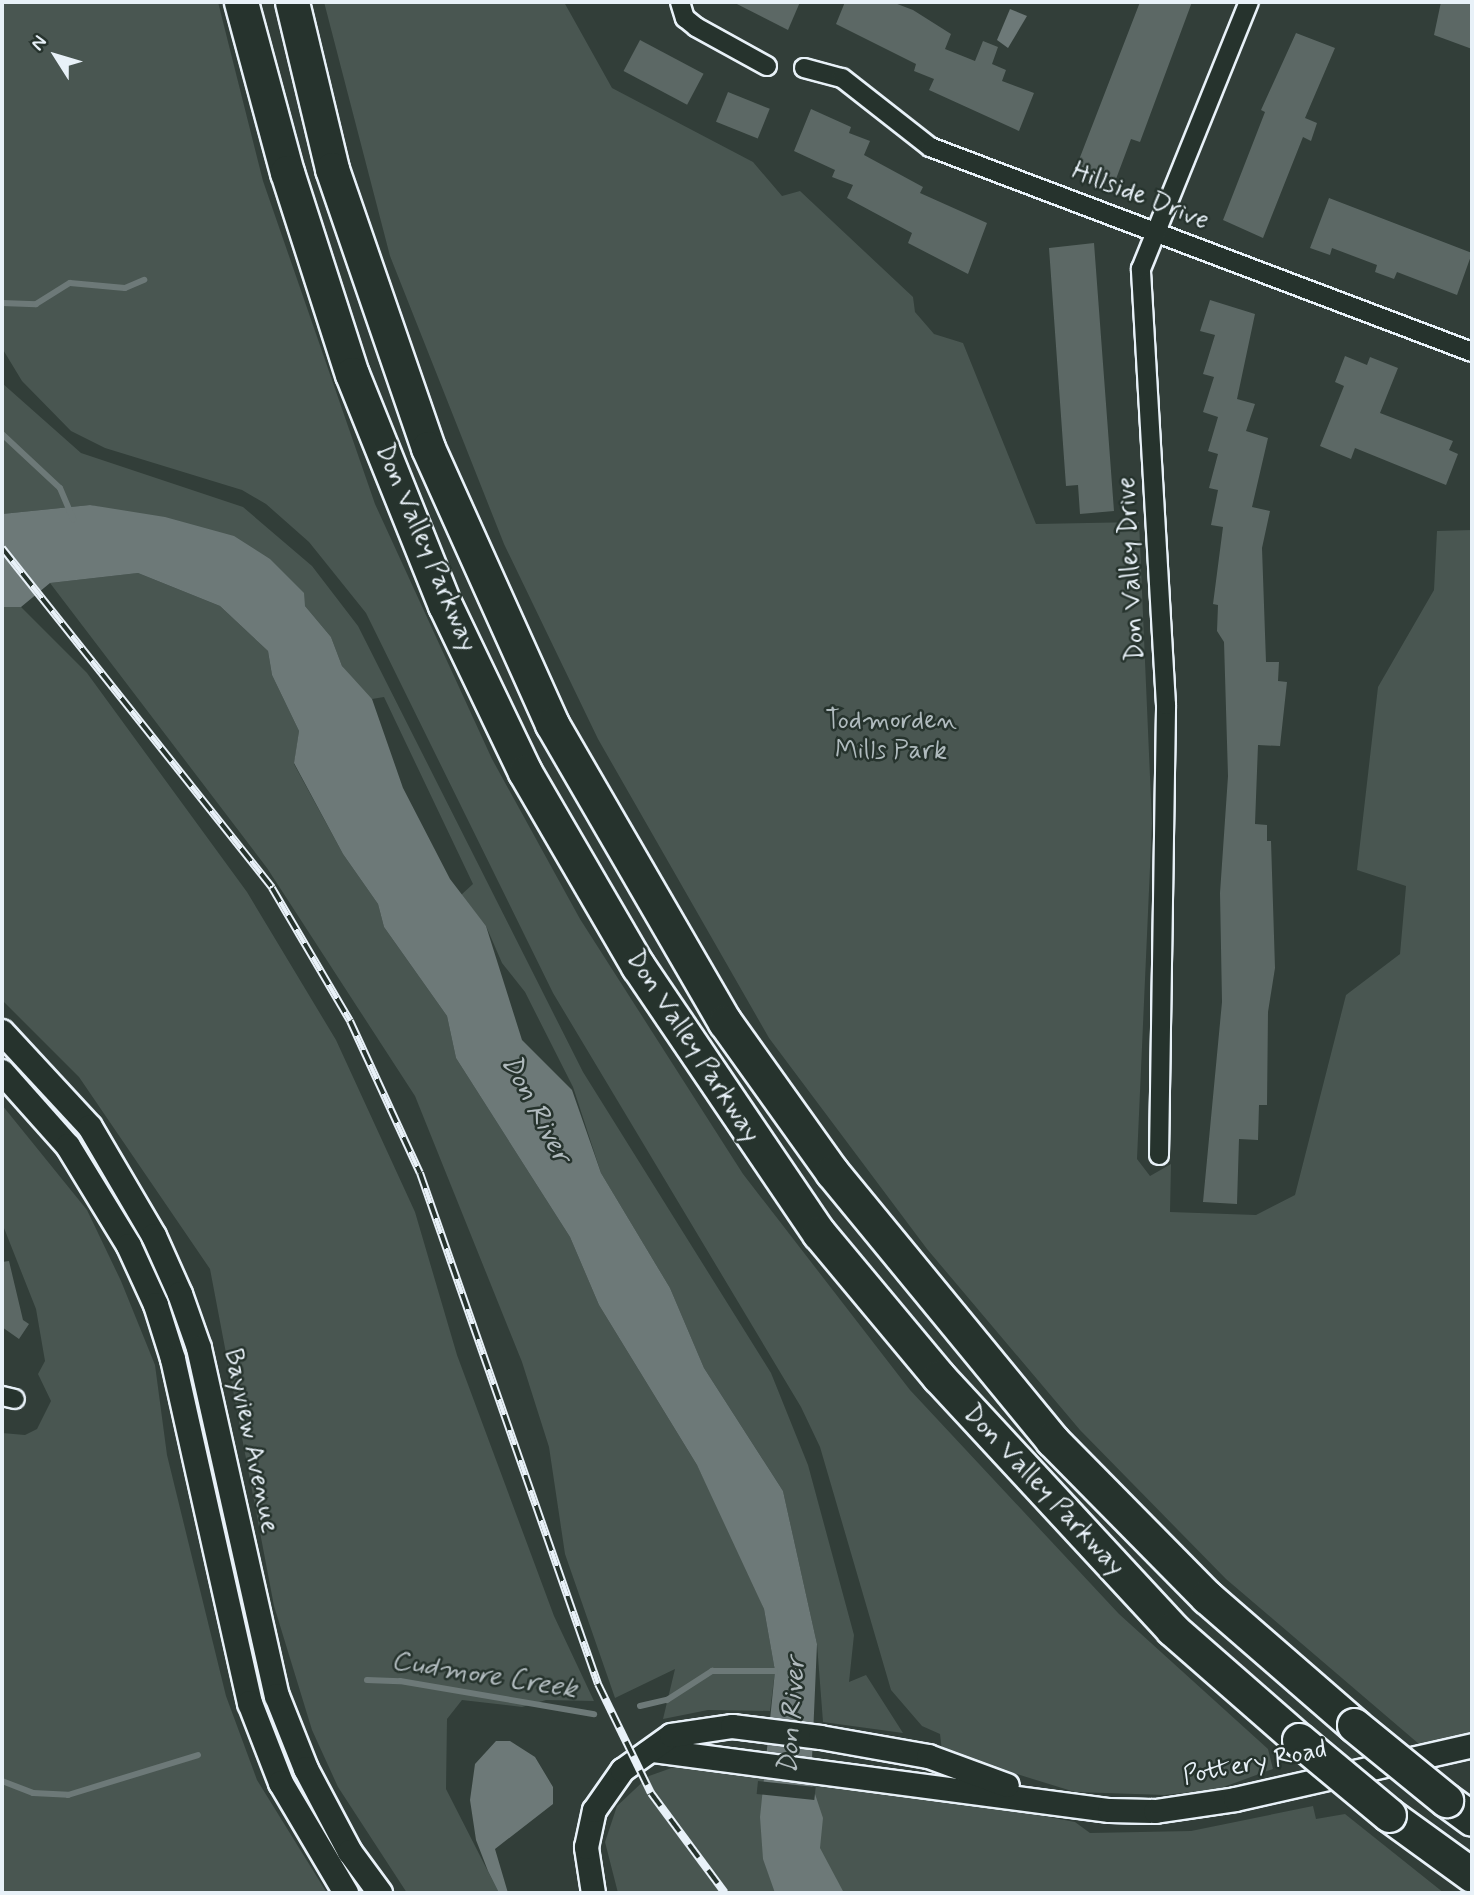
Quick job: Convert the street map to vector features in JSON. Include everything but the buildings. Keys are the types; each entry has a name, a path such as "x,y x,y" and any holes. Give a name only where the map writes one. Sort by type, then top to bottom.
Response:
{"highway":[{"name":"Don Valley Parkway","path":"241,2 287,172 352,374 445,605 526,772 638,965 819,1233 939,1377 1172,1629 1389,1815 1472,1875"},
{"name":"Don Valley Parkway","path":"292,2 332,169 428,448 552,724 724,1022 832,1172 1052,1440 1207,1597 1354,1724 1459,1809"}],"main road":[{"name":"Bayview Avenue","path":"2,1032 90,1127 154,1236 180,1294 199,1348 277,1696 318,1793 349,1852 380,1893"},
{"path":"2,1072 68,1146 129,1246 156,1305 173,1359 250,1703 281,1783 346,1893"}],"street":[{"path":"680,2 696,27 767,66"},
{"name":"Don Valley Drive","path":"1159,1155 1167,705 1141,269 1153,230 1249,2"},
{"name":"Hillside Drive","path":"804,68 842,78 930,147 1472,352"},
{"name":"Pottery Road","path":"593,1893 586,1847 594,1810 622,1770 671,1735 732,1726 820,1737 928,1756 1046,1800"},
{"name":"Pottery Road","path":"653,1750 818,1768 1109,1810 1200,1805 1472,1745"}],"green space":[{"path":"2,2 218,2 263,181 375,504 492,759 580,919 743,1174 910,1390 1119,1614 1268,1749 1273,1769 1218,1789 1165,1795 1075,1792 942,1751 940,1734 922,1726 891,1690 820,1447 801,1407 553,993 366,613 309,542 266,504 242,490 105,448 71,431 22,381 2,348"},
{"name":"Todmorden Mills Park","path":"324,2 564,2 612,88 753,162 782,196 800,191 913,297 915,312 934,334 963,343 1036,524 1139,522 1152,823 1137,1159 1150,1176 1171,1164 1170,1212 1256,1215 1295,1195 1346,995 1400,954 1406,886 1357,870 1378,687 1434,590 1437,531 1472,530 1472,1760 1419,1744 1226,1579 1080,1430 927,1249 769,1038 598,739 504,544 390,256"},
{"path":"2,383 81,453 243,507 312,566 358,626 583,1072 771,1373 808,1465 854,1635 849,1682 866,1675 903,1733 823,1722 817,1644 783,1491 704,1368 670,1288 601,1173 573,1087 525,992 502,963 486,926 461,895 473,884 384,697 372,699 362,691 342,666 331,637 305,606 126,513 90,505 2,514"},
{"path":"138,573 220,606 268,651 272,675 299,731 294,764 343,854 378,904 384,927 447,1016 456,1058 570,1237 599,1305 697,1465 744,1559 764,1609 775,1671 770,1711 708,1710 663,1719 675,1669 615,1698 565,1554 549,1447 522,1362 415,1096 267,868 50,583"},
{"path":"2,607 21,607 87,673 247,892 336,1040 415,1212 457,1355 554,1616 594,1701 546,1700 522,1707 462,1700 447,1719 446,1789 499,1893 407,1893 338,1787 312,1730 274,1606 210,1269 79,1077 2,1000"},
{"path":"2,1105 87,1210 121,1281 155,1365 167,1455 226,1696 257,1780 327,1893 2,1893 2,1433 25,1435 37,1429 51,1401 38,1374 45,1361 36,1309 2,1223"},
{"path":"699,1765 875,1784 1075,1822 1090,1833 1191,1831 1313,1806 1316,1819 1345,1814 1444,1893 618,1893 605,1842 617,1806 649,1776 677,1766"}],"water":[{"path":"1010,9 1027,16 1008,48 997,40"},
{"name":"Don River","path":"90,505 165,517 234,536 270,559 304,593 305,606 331,637 342,666 372,699 403,788 450,879 486,926 522,1040 572,1090 601,1173 670,1288 704,1368 783,1491 817,1644 811,1782 823,1818 820,1848 844,1893 775,1893 763,1859 760,1817 775,1671 764,1609 697,1465 599,1305 570,1237 456,1058 447,1016 384,927 378,904 343,854 294,763 299,731 272,675 268,651 220,606 138,573 50,583 21,607 2,607 2,514"},
{"path":"496,1741 510,1741 535,1757 553,1787 553,1804 495,1849 508,1893 499,1893 488,1871 476,1840 470,1800 475,1764"}],"pier":[{"path":"758,1781 816,1787 814,1800 757,1794"}],"waterway":[{"path":"2,303 36,304 70,283 125,288 144,280"},
{"path":"2,434 60,488 73,519"},
{"name":"Cudmore Creek","path":"640,1706 667,1700 712,1671 775,1671"},
{"name":"Cudmore Creek","path":"367,1680 400,1681 594,1714"},
{"name":"Cudmore Creek","path":"2,1781 33,1793 68,1795 198,1755"}],"railway":[{"path":"2,548 272,888 350,1021 420,1173 598,1684 651,1793 725,1893"}]}
